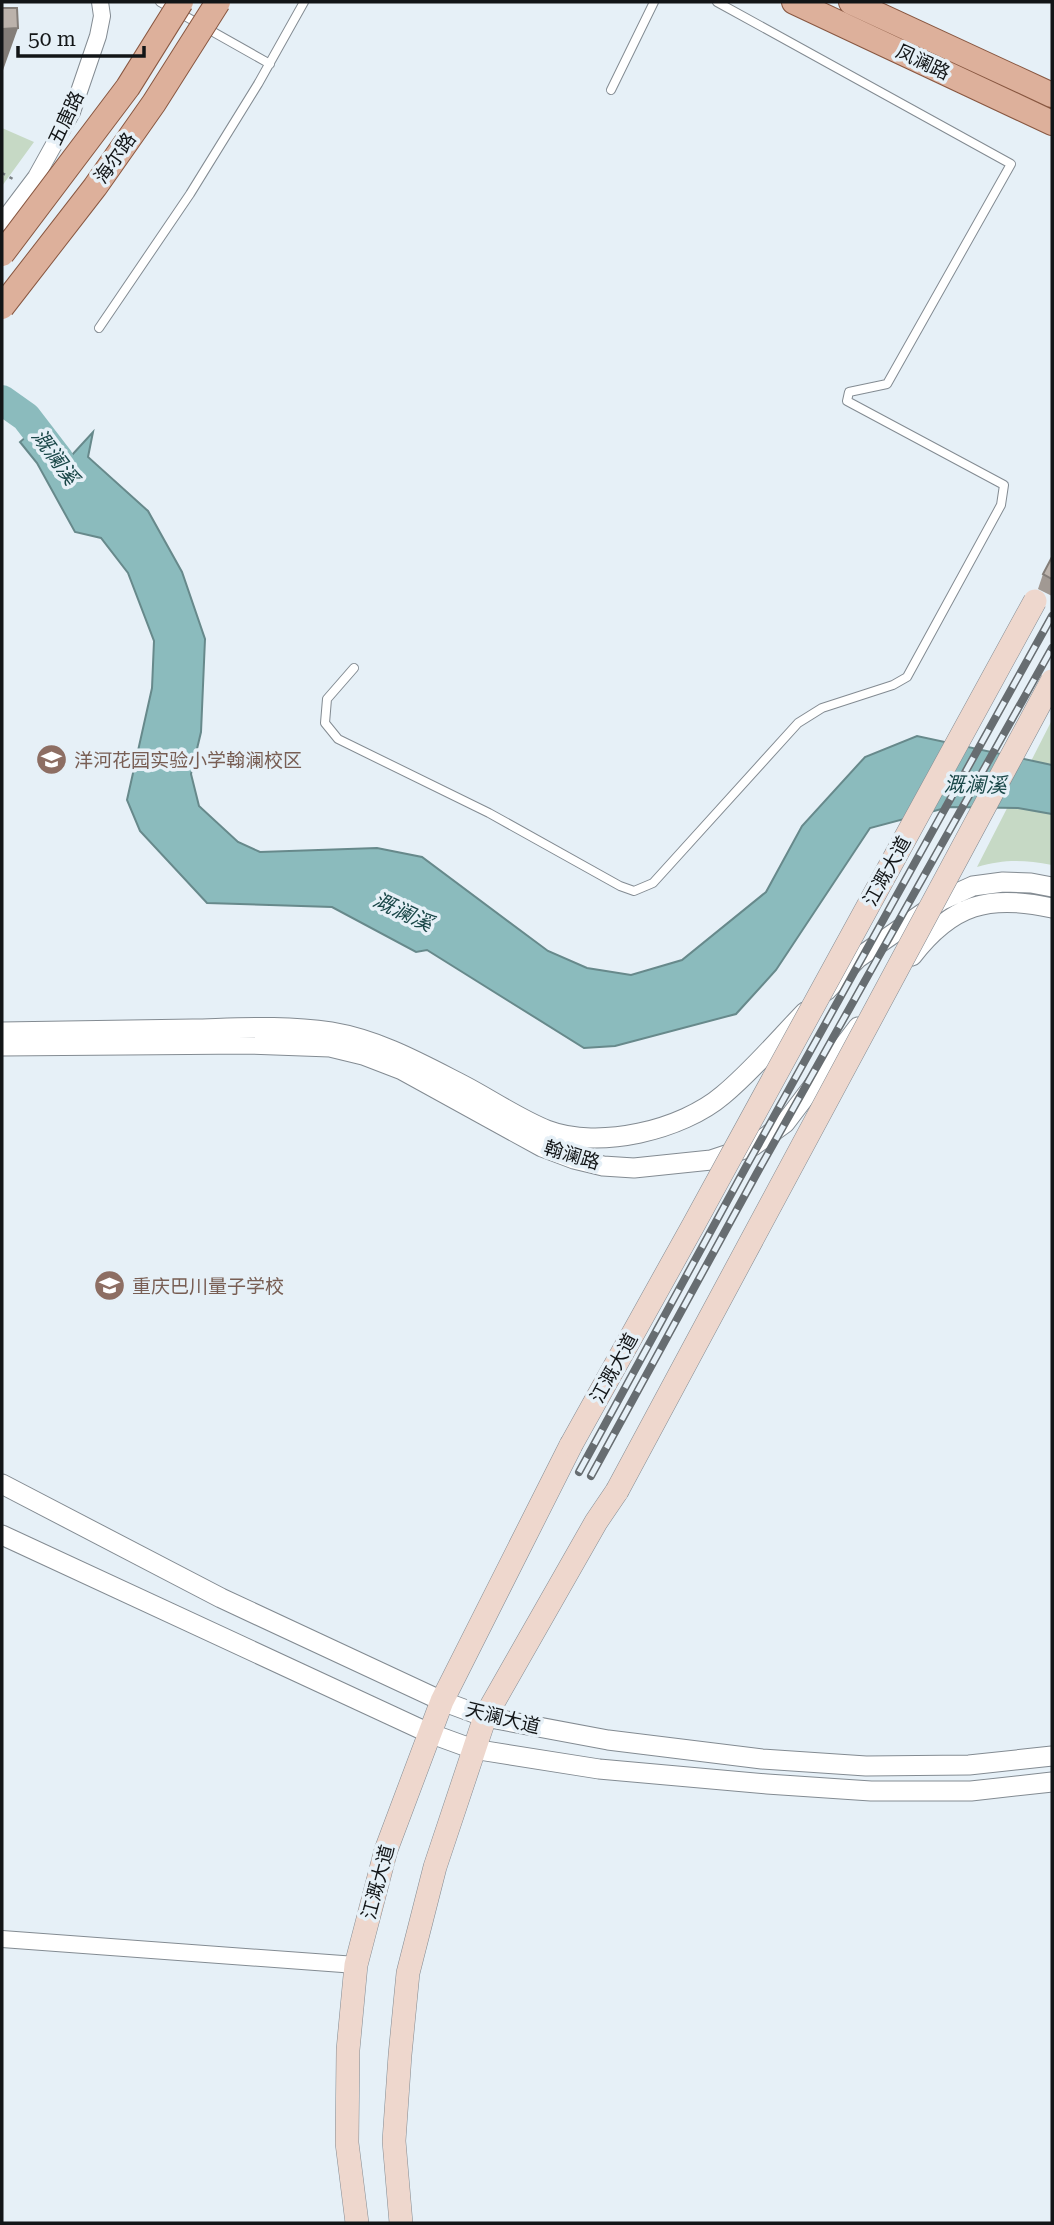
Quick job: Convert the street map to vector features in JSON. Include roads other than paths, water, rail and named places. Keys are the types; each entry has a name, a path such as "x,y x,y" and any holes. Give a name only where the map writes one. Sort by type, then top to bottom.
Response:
{"main road":[{"name":"海尔路","path":"2,254 128,88 181,2"},
{"name":"海尔路","path":"2,306 95,187 154,103 218,2"},
{"name":"凤澜路","path":"793,2 1052,123"},
{"name":"凤澜路","path":"851,2 1052,95"},
{"name":"江溉大道","path":"356,2223 347,2130 348,2050 356,1965 386,1850 442,1701 571,1445 708,1200 1046,579"},
{"path":"401,2223 394,2141 408,1973 435,1867 485,1717 596,1522 617,1491 1052,681"}],"street":[{"name":"五唐路","path":"2,222 36,177 72,112 98,36 102,16 100,2"},
{"name":"翰澜路","path":"2,1032 248,1028 330,1032 366,1040 408,1056 548,1130 577,1137 629,1135 663,1127 692,1115 723,1096 858,958 943,900 973,886 1003,882 1052,887"},
{"name":"翰澜路","path":"2,1046 249,1044 330,1047 363,1055 402,1070 541,1147 574,1159 603,1166 634,1168 711,1160 753,1146 785,1123 928,936 951,917 979,905 1004,902 1031,903 1052,908"},
{"name":"天澜大道","path":"2,1483 221,1598 442,1701 485,1717 608,1740 762,1759 866,1766 969,1765 1052,1756"},
{"name":"天澜大道","path":"2,1535 429,1733 473,1749 599,1769 871,1791 971,1791 1052,1782"},
{"path":"2,1939 356,1965"}],"lane":[{"path":"160,2 270,64"},
{"path":"99,328 190,194 270,64 304,2"},
{"path":"611,90 654,2"},
{"path":"354,668 327,699 325,723 338,739 489,813 620,886 634,891 653,883 798,723 822,708 893,685 907,677 989,528 1001,505 1004,485 847,401 849,391 887,384 1012,164 717,2"}],"water":[{"path":"43,422 72,455 93,432 88,457 148,511 182,572 205,639 201,732 191,774 199,806 238,842 260,852 377,848 422,857 548,951 587,968 631,975 682,960 766,892 802,826 865,757 917,736 1052,765 1052,814 1018,808 949,807 870,828 776,970 736,1014 615,1046 584,1048 427,950 416,952 332,907 207,903 140,831 127,800 152,688 154,641 128,573 101,538 75,532 37,463 20,442"}],"waterway":[{"name":"溉澜溪","path":"2,400 26,417 59,460"}],"railway":[{"path":"579,1472 1052,616"},
{"path":"591,1476 757,1173 1052,648"}],"place":[{"name":"洋河花园实验小学翰澜校区","path":"51,760"},
{"name":"重庆巴川量子学校","path":"109,1286"}]}
